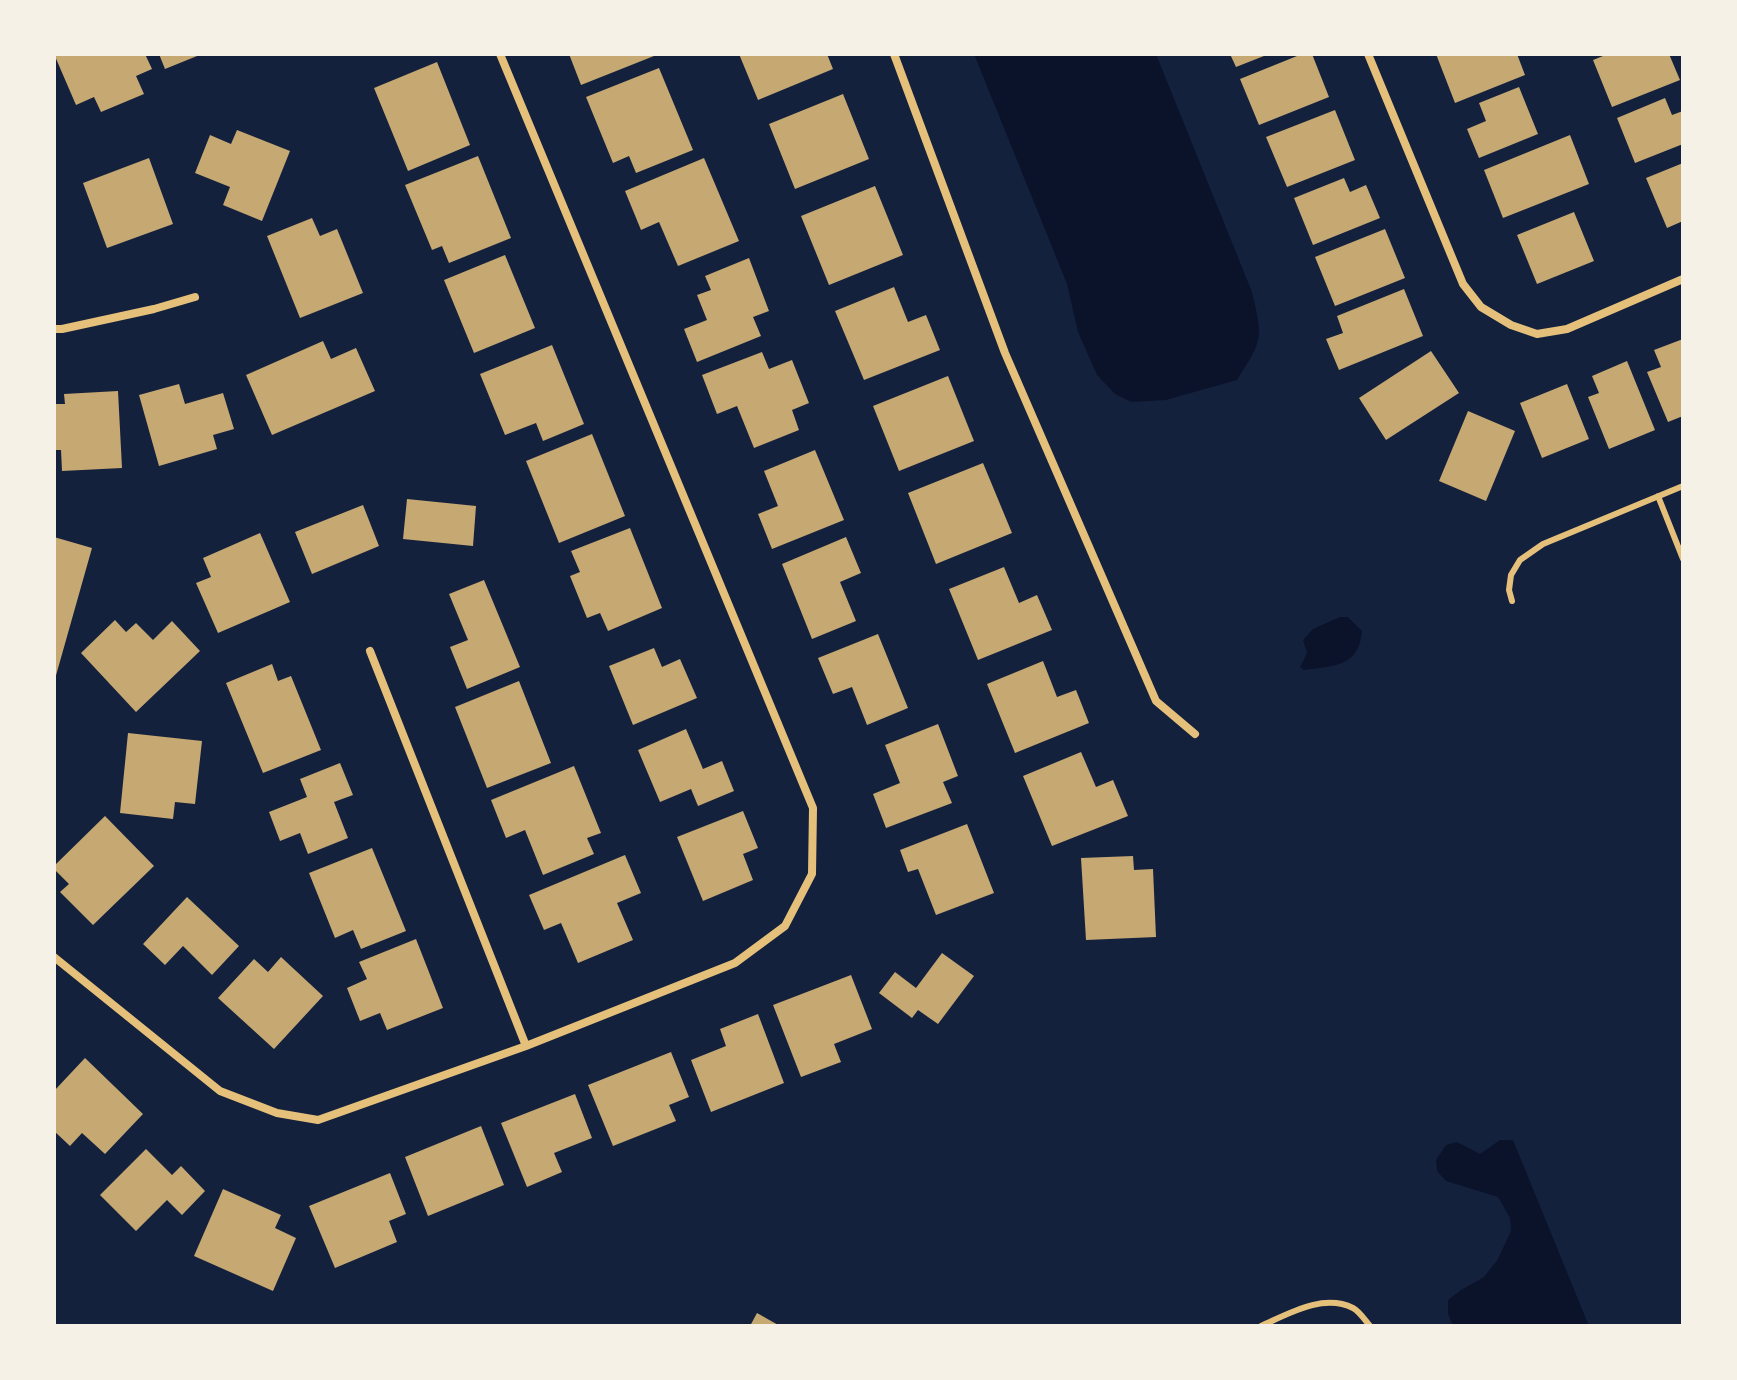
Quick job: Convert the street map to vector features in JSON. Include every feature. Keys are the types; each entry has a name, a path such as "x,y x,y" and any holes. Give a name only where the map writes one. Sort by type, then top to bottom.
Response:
{"street":[{"path":"54,957 220,1091 277,1113 318,1120 526,1046 735,963 785,926 812,874 813,808 500,54"},
{"path":"894,54 1005,353 1156,701 1195,734"},
{"path":"1368,54 1463,284 1481,307 1511,325 1537,334 1567,329 1683,279"},
{"path":"54,329 93,323 195,297"},
{"path":"370,651 526,1046"}],"lane":[{"path":"1512,601 1509,590 1511,575 1520,560 1543,544 1683,486"},
{"path":"1658,496 1683,559"},
{"path":"1261,1326 1325,1302 1354,1308 1370,1326"}],"water":[{"path":"974,54 1156,54 1252,292 1258,338 1252,356 1237,380 1166,400 1131,402 1115,394 1097,375 1078,332 1067,284"},
{"path":"1340,617 1348,617 1362,631 1356,652 1335,665 1304,670 1300,667 1307,653 1303,640 1313,629"},
{"path":"1500,1140 1513,1140 1589,1326 1453,1326 1448,1314 1448,1300 1484,1277 1498,1259 1511,1231 1510,1218 1498,1197 1446,1181 1437,1171 1436,1160 1446,1145 1457,1142 1480,1154"}],"building":[{"path":"54,54 145,54 152,69 136,76 144,94 101,112 94,97 76,105"},
{"path":"159,54 202,54 165,69"},
{"path":"569,54 653,54 654,56 581,85"},
{"path":"739,54 827,54 833,69 758,100"},
{"path":"1230,54 1269,54 1236,67"},
{"path":"1302,54 1312,54 1329,97 1259,125 1240,79"},
{"path":"1436,54 1517,54 1525,75 1455,103"},
{"path":"1608,54 1669,54 1680,80 1612,107 1593,60"},
{"path":"437,62 470,145 408,171 374,88"},
{"path":"659,68 693,150 636,173 629,156 613,163 586,97"},
{"path":"1519,87 1538,134 1479,158 1467,129 1486,121 1479,103"},
{"path":"843,94 869,159 795,189 769,124"},
{"path":"1665,98 1672,115 1683,111 1683,144 1635,163 1617,118"},
{"path":"1335,110 1355,160 1287,187 1266,137"},
{"path":"237,130 290,151 262,221 223,205 230,187 195,173 210,135 231,144"},
{"path":"1570,135 1589,184 1503,218 1484,170"},
{"path":"478,156 511,238 449,263 442,246 432,250 405,185"},
{"path":"149,158 173,224 107,248 83,183"},
{"path":"704,158 739,241 678,266 659,222 641,230 625,191"},
{"path":"1683,163 1683,221 1667,228 1646,178"},
{"path":"1344,178 1350,192 1366,185 1380,218 1313,245 1294,198"},
{"path":"875,186 903,255 829,285 801,216"},
{"path":"1574,212 1594,261 1537,284 1517,235"},
{"path":"312,218 320,236 337,229 363,293 300,318 267,236"},
{"path":"1385,229 1405,278 1335,306 1315,257"},
{"path":"505,255 535,328 474,353 444,280"},
{"path":"749,258 769,311 753,317 761,336 697,362 684,329 707,320 697,295 711,290 705,276"},
{"path":"894,287 908,322 926,315 940,350 864,380 835,311"},
{"path":"1404,289 1423,336 1339,370 1326,339 1343,333 1337,316"},
{"path":"1683,339 1683,416 1668,422 1647,372 1661,367 1654,350"},
{"path":"323,341 331,359 356,348 375,391 272,435 246,375"},
{"path":"552,345 584,424 543,441 536,423 505,435 480,374"},
{"path":"1431,351 1459,393 1386,440 1359,398"},
{"path":"762,352 769,369 792,360 809,403 792,410 799,430 754,448 737,406 717,414 702,375"},
{"path":"1627,361 1655,430 1609,449 1588,397 1599,393 1592,376"},
{"path":"948,376 974,441 899,471 873,406"},
{"path":"179,384 185,404 223,393 234,429 213,435 217,449 159,466 139,395"},
{"path":"1567,384 1589,439 1542,458 1520,403"},
{"path":"118,391 122,468 62,471 61,450 54,450 54,404 65,404 64,394"},
{"path":"1468,411 1515,431 1486,501 1439,481"},
{"path":"592,434 625,516 559,543 526,461"},
{"path":"815,450 844,520 772,549 758,514 778,506 764,471"},
{"path":"983,463 1012,533 936,564 908,493"},
{"path":"407,499 476,506 473,546 403,539"},
{"path":"363,505 379,546 312,574 295,532"},
{"path":"630,528 662,608 608,631 600,613 587,618 570,576 580,572 571,551"},
{"path":"260,533 290,602 218,633 196,583 211,577 203,558"},
{"path":"54,537 92,548 55,679 54,679"},
{"path":"846,537 861,573 840,582 856,621 812,639 782,564"},
{"path":"1004,567 1019,603 1037,595 1052,630 978,660 949,589"},
{"path":"484,580 520,667 467,689 450,647 468,640 449,594"},
{"path":"115,620 126,632 136,623 153,640 172,621 200,651 136,712 81,653"},
{"path":"878,634 908,708 867,725 852,687 833,694 818,658"},
{"path":"654,648 662,667 680,659 697,698 633,725 609,666"},
{"path":"1043,661 1057,697 1076,690 1089,723 1015,753 987,684"},
{"path":"272,664 278,681 291,676 321,750 263,773 226,683"},
{"path":"519,681 551,763 487,788 455,707"},
{"path":"938,724 958,776 943,782 952,803 886,828 873,794 900,783 885,745"},
{"path":"686,729 703,769 722,761 734,791 698,806 691,789 660,802 638,750"},
{"path":"128,733 202,741 195,804 175,802 173,819 120,813"},
{"path":"1081,752 1096,787 1113,780 1128,816 1052,846 1023,776"},
{"path":"340,763 353,795 334,802 348,838 308,854 300,833 280,841 269,812 307,797 300,779"},
{"path":"574,766 601,833 587,838 594,854 543,875 525,830 506,838 491,800"},
{"path":"743,811 758,848 743,854 753,880 703,901 677,837"},
{"path":"105,816 154,866 93,925 60,892 69,884 54,866"},
{"path":"967,824 994,893 936,915 918,869 908,872 900,850"},
{"path":"372,848 406,931 361,949 353,930 335,938 309,873"},
{"path":"625,855 641,893 617,903 633,940 578,963 561,923 544,930 529,895"},
{"path":"1133,856 1134,870 1153,869 1156,937 1086,940 1081,858"},
{"path":"187,897 239,946 212,975 183,946 165,965 143,944"},
{"path":"416,939 443,1008 387,1030 380,1013 360,1021 347,988 367,979 359,962"},
{"path":"942,953 974,976 938,1024 918,1010 912,1018 879,993 895,972 916,988"},
{"path":"281,957 323,996 274,1049 218,998 254,959 268,972"},
{"path":"851,975 872,1029 834,1044 841,1062 801,1077 773,1005"},
{"path":"758,1014 784,1083 711,1112 691,1060 726,1046 720,1029"},
{"path":"671,1052 689,1097 669,1105 676,1121 613,1146 588,1085"},
{"path":"85,1058 143,1114 105,1154 82,1133 70,1146 54,1131 54,1091"},
{"path":"575,1094 592,1138 554,1153 562,1172 527,1187 501,1123"},
{"path":"481,1126 504,1185 428,1216 405,1157"},
{"path":"146,1149 172,1175 181,1166 205,1191 182,1215 167,1200 136,1231 100,1195"},
{"path":"390,1173 406,1214 389,1221 397,1242 335,1268 309,1206"},
{"path":"223,1189 281,1215 275,1228 296,1238 273,1291 194,1256"},
{"path":"757,1313 780,1326 750,1326"}]}
